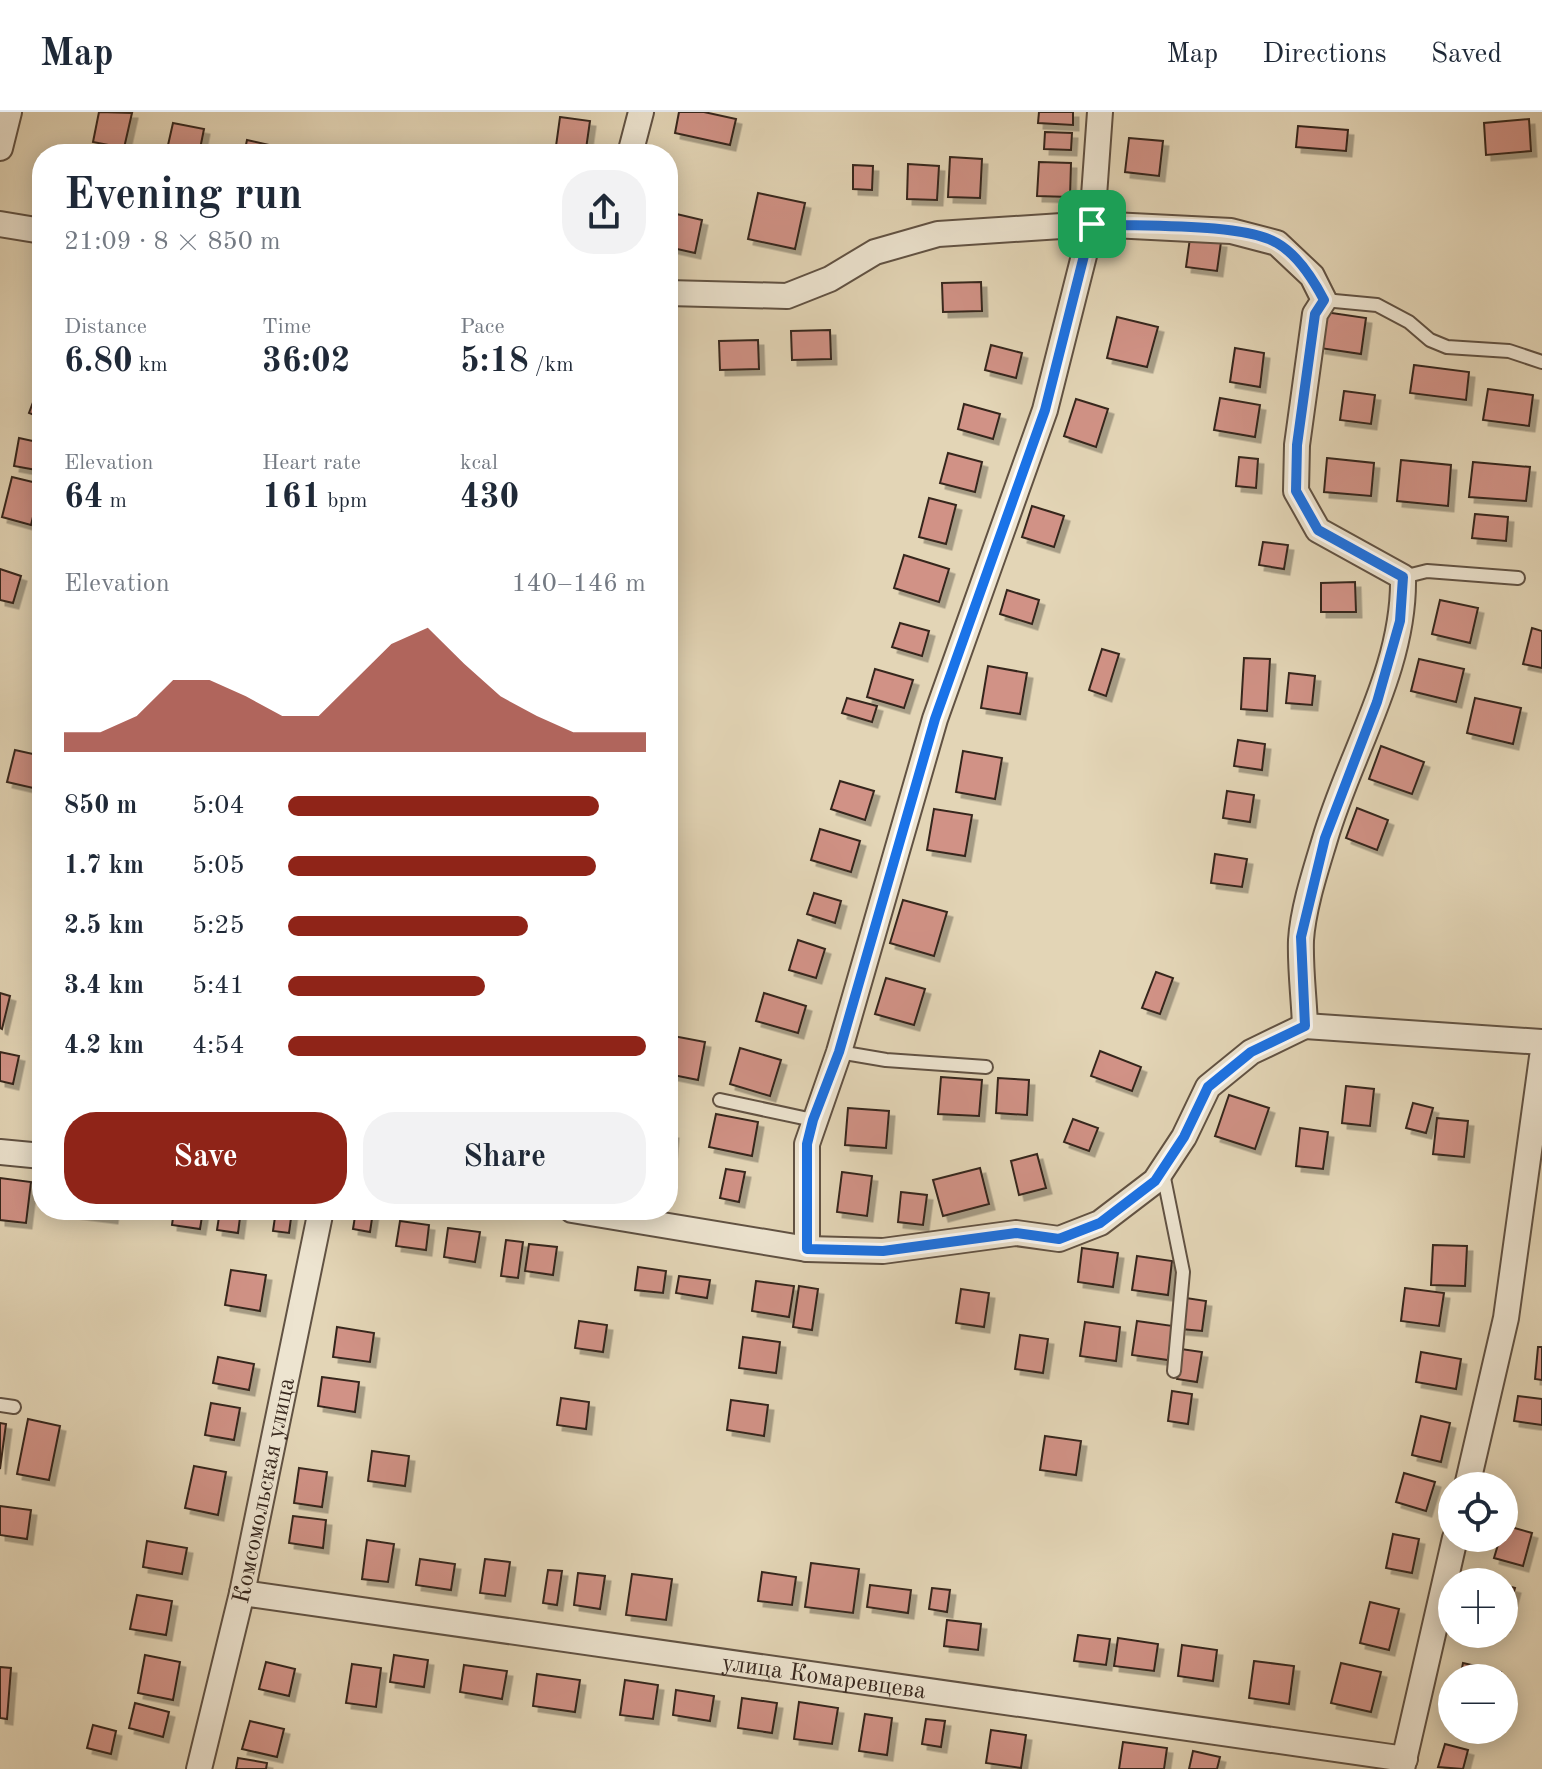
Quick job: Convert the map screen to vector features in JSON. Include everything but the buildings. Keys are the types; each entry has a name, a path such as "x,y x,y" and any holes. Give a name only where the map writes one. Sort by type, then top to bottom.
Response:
{"street":[{"path":"0,148 9,112"},
{"path":"633,144 641,112"},
{"path":"807,1249 807,1144 813,1120 839,1052 935,719 1045,410 1092,224 1100,112"},
{"path":"0,224 32,229"},
{"path":"678,293 787,296 830,279 875,252 938,234 1092,224 1231,231 1277,243 1312,276 1324,300 1315,314 1297,445 1296,491 1318,530 1403,577 1400,621 1377,702 1325,838 1301,937 1305,1026"},
{"path":"632,1220 807,1249 883,1251 1016,1233 1059,1239 1100,1223 1155,1181 1184,1137 1208,1087 1251,1052 1305,1026 1542,1042"},
{"path":"1470,1472 1506,1318 1542,1057"},
{"path":"0,1152 32,1155"},
{"name":"Комсомольская улица","path":"199,1769 242,1593 319,1220"},
{"path":"1404,1764 1452,1552"},
{"name":"улица Комаревцева","path":"242,1593 1404,1764"}],"lane":[{"path":"1324,300 1377,305 1409,322 1430,340 1447,347 1509,351 1542,362"},
{"path":"1403,577 1427,571 1518,578"},
{"path":"839,1052 886,1060 986,1067"},
{"path":"720,1100 813,1120"},
{"path":"1162,1170 1183,1272 1174,1371"},
{"path":"0,1405 14,1407"}],"route":[{"path":"1092,224 1231,231 1277,243 1312,276 1324,300 1315,314 1297,445 1296,491 1318,530 1403,577 1400,621 1377,702 1325,838 1301,937 1305,1026 1251,1052 1208,1087 1184,1137 1155,1181 1100,1223 1059,1239 1016,1233 883,1251 807,1249 807,1144 813,1120 839,1052 935,719 1045,410 1092,224"}]}
